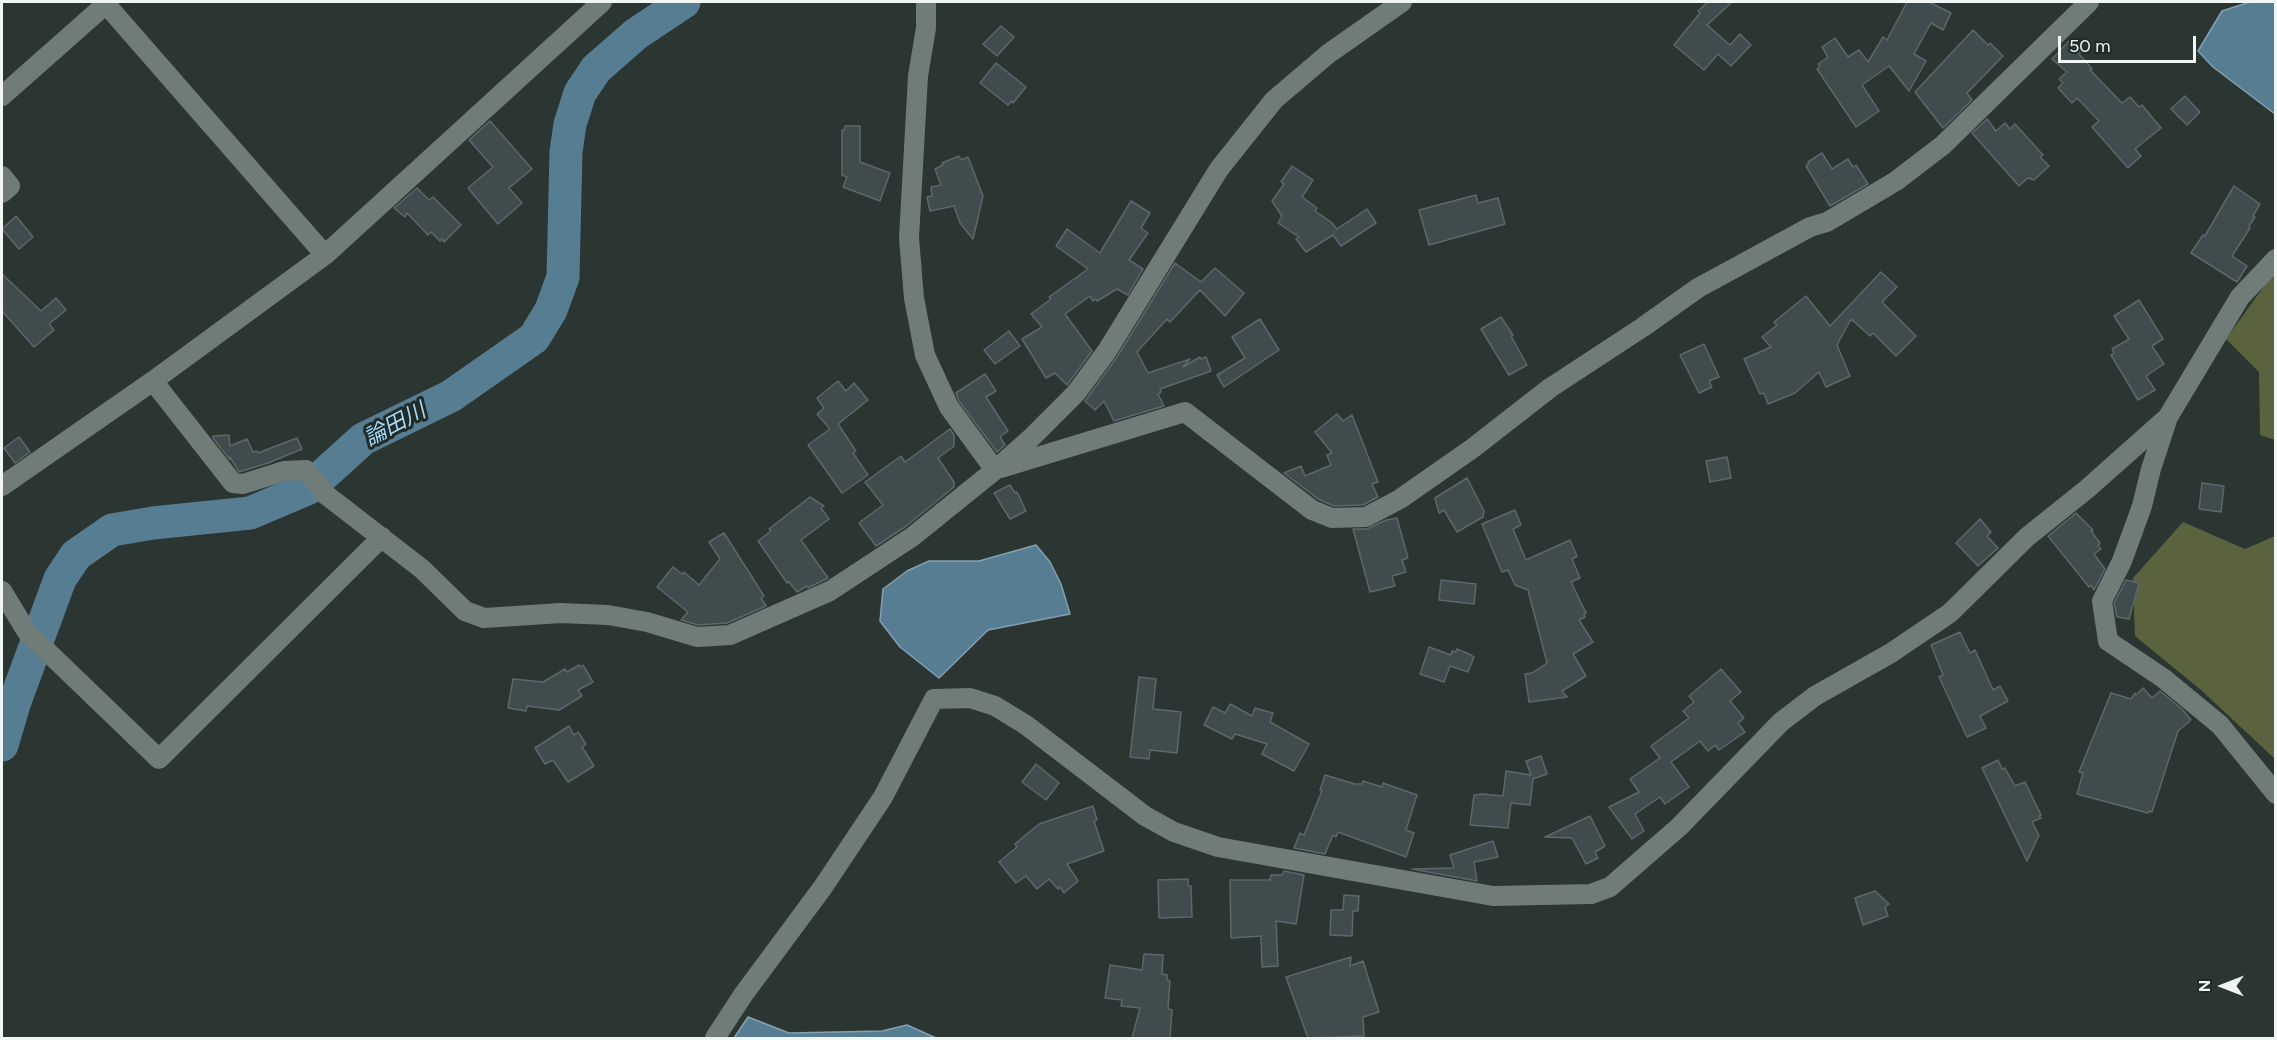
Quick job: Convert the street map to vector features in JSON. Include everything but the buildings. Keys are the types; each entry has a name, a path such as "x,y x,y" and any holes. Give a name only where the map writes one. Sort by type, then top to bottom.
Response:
{"street":[{"path":"2,486 153,381 325,255 602,2"},
{"path":"926,2 926,28 918,76 909,238 914,298 925,355 949,406 995,470"},
{"path":"153,381 233,483 243,484 284,471 306,470 325,494 422,569 465,611 484,618 561,613 608,615 648,622 697,637 730,636 830,591 912,537 995,470 1076,393 1101,360 1219,169 1274,100 1328,54 1402,2"},
{"path":"995,470 1185,412 1312,510 1332,518 1366,517 1400,500 1473,448 1550,387 1643,327 1698,288 1810,227 1827,222 1896,181 1942,145 2089,2"},
{"path":"2,96 105,3 325,255"},
{"path":"2,176 10,186 2,193"},
{"path":"2276,259 2240,297 2168,417 2142,506 2122,561 2102,601 2108,640 2163,678 2220,725 2276,794"},
{"path":"715,1038 742,995 823,887 884,797 934,699 970,698 995,706 1026,725 1145,816 1174,832 1218,848 1493,896 1591,894 1610,887 1679,827 1781,722 1815,696 1891,653 1950,613 2027,537 2087,489 2168,417"},
{"path":"2,591 27,632 159,759 382,537"}],"green space":[{"path":"2275,271 2275,440 2260,435 2259,372 2226,339"},
{"path":"2183,522 2245,549 2275,536 2275,759 2201,690 2135,636 2133,578"}],"water":[{"path":"2250,2 2275,2 2275,114 2213,67 2198,51 2222,11"},
{"path":"1036,545 1050,562 1061,584 1070,614 988,630 939,678 900,647 880,621 883,589 907,571 929,561 979,561"},
{"path":"748,1017 789,1033 882,1031 907,1025 936,1038 734,1038"}],"waterway":[{"name":"論田川","path":"2,745 14,704 60,579 76,555 112,530 153,523 250,513 309,488 363,439 451,396 534,338 551,310 563,277 566,152 570,124 580,93 596,69 636,34 684,2"}]}
